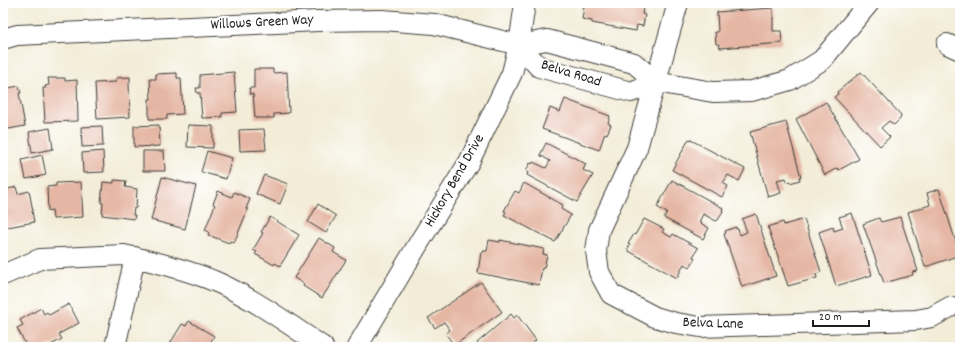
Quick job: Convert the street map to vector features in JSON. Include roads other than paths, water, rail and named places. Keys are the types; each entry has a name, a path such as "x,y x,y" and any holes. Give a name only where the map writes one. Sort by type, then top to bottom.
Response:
{"street":[{"name":"Hickory Bend Drive","path":"358,347 420,241 469,162 512,73 519,45 525,3"},
{"name":"Belva Lane","path":"678,3 638,148 599,230 596,250 599,272 611,294 655,317 676,323 700,327 916,320 932,317 950,307"},
{"path":"656,82 713,92 721,92 752,91 790,80 822,60 869,3"},
{"name":"Willows Green Way","path":"3,39 17,35 244,24 382,20 434,24 519,45"},
{"name":"Belva Road","path":"547,40 634,63 656,82 631,92 538,67 519,45 547,40"},
{"path":"3,275 40,259 124,255 135,257 174,266 221,284 261,306 323,347"},
{"path":"115,347 135,257"}]}
